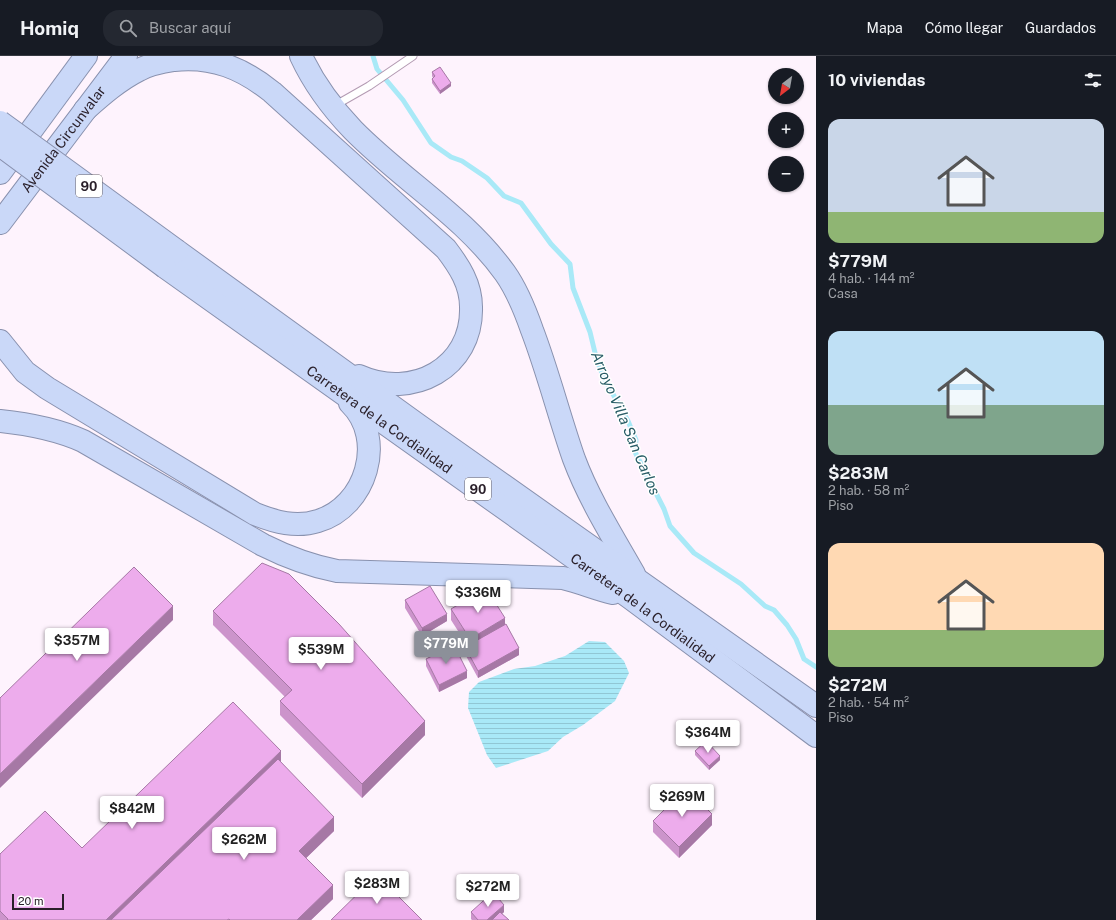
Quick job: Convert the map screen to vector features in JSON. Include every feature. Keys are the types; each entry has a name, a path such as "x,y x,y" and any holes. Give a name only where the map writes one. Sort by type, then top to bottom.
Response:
{"highway":[{"path":"67,83 75,56"},
{"path":"0,173 86,56"},
{"name":"Avenida Circunvalar","path":"0,223 126,56"},
{"path":"0,421 41,427 57,431 83,441 263,545 292,559 310,565 337,571 563,578 578,581 600,590 633,587 602,516 580,473 536,340 520,301 506,274 470,232 365,142 332,107 313,80 301,56"},
{"path":"85,110 123,79 150,65 188,58 215,61 231,66 257,80 272,92 446,249 461,270 467,284 471,305 469,328 466,337 453,359 437,373 428,378 407,384 382,384 332,374"},
{"name":"Carretera de la Cordialidad","path":"0,122 171,259"},
{"name":"Carretera de la Cordialidad","path":"0,146 171,259 633,587 816,706"},
{"path":"0,233 17,201"},
{"path":"0,341 25,372 47,388 255,514 278,522 292,524 318,522 337,512 353,497 363,478 367,465 369,446 364,421 332,374"},
{"name":"Carretera de la Cordialidad","path":"633,587 816,736"}],"lane":[{"path":"332,107 369,86 413,56"}],"water":[{"path":"589,641 605,642 624,661 629,673 615,701 583,725 563,737 548,751 496,768 487,755 468,708 469,692 479,682 514,669 535,666 565,656"}],"building":[{"path":"440,67 451,83 440,91 432,79 435,76 432,72"},
{"path":"262,563 289,574 339,624 425,721 362,784 280,701 292,690 213,611"},
{"path":"134,567 173,606 0,774 0,698"},
{"path":"430,586 447,614 422,628 405,600"},
{"path":"486,588 505,618 470,639 451,609"},
{"path":"506,624 519,648 478,671 465,647"},
{"path":"454,645 467,671 439,685 426,659"},
{"path":"233,702 281,751 106,920 7,920 8,919 0,911 0,854 45,811 82,848"},
{"path":"706,741 720,756 709,766 695,751"},
{"path":"278,759 334,817 299,851 333,885 297,920 111,920"},
{"path":"686,788 712,814 679,847 653,821"},
{"path":"377,875 422,920 331,920"},
{"path":"493,892 504,905 487,920 478,920 471,912"},
{"path":"500,912 509,920 492,920"}],"waterway":[{"name":"Arroyo Villa San Carlos","path":"373,56 377,69 403,100 431,143 451,157 462,161 487,178 504,196 521,203 551,244 570,264 573,288 590,332 597,361 604,378 628,421 636,440 635,452 664,509 670,526 694,553 741,584 765,606 774,610 787,625 796,639 804,659 816,667"}]}
